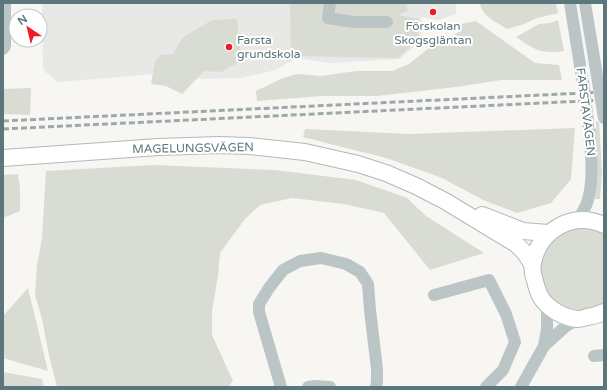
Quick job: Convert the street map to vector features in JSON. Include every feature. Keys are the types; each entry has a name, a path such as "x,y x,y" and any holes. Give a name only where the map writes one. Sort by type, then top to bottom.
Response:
{"main road":[{"name":"MAGELUNGSVÄGEN","path":"3,158 158,147 220,145 277,148 305,152 386,173 416,186 445,201 516,244 525,253 532,264"},
{"name":"MAGELUNGSVÄGEN","path":"445,201 523,230 548,233"},
{"path":"604,225 592,221 578,220 564,223 548,233 539,245 532,264 533,275 540,296 547,304 562,315 578,319 598,315 604,312"}],"street":[{"path":"3,49 5,46 6,3"},
{"path":"330,3 328,18 353,22 387,22"},
{"name":"FARSTAVÄGEN","path":"570,3 584,88 592,162 591,186 588,201 578,220"},
{"name":"FARSTAVÄGEN","path":"585,3 604,118"},
{"path":"281,387 259,312 259,304 283,270 300,261 321,258 346,264 360,272 368,284 377,369 378,382 376,387"},
{"path":"434,295 489,280 506,314 515,342 503,370 486,387"},
{"path":"544,346 547,329 547,304"},
{"path":"521,387 544,346 566,326 578,319"},
{"path":"313,387 330,387"}],"shaded area":[{"name":"Farsta grundskola","path":"42,3 456,3 456,14 439,20 421,17 422,30 419,42 400,59 329,63 296,58 276,70 240,78 203,79 178,72 58,82 43,70 43,48 48,48 48,8 42,8"},
{"path":"290,3 406,3 408,11 398,15 419,19 418,39 398,58 291,56"},
{"path":"480,3 556,3 558,13 537,18 507,29 486,15 481,8"},
{"path":"237,19 240,48 244,56 239,62 221,72 204,71 182,94 166,86 151,84 155,62 160,55 173,54 182,38 212,20"},
{"path":"558,20 564,51 549,52 538,50 516,37 539,24 550,23"},
{"path":"476,21 535,63 559,65 562,80 501,80 377,96 322,96 257,101 256,91 283,78 297,74 321,76 356,71 392,71 409,64 429,48 430,39 438,34 448,39 460,31 461,24"},
{"path":"31,88 30,115 3,114 3,89"},
{"path":"594,121 599,122 602,172 600,199 595,199 597,155"},
{"path":"575,128 571,179 551,203 517,213 483,200 442,178 386,158 303,137 305,129 409,134"},
{"path":"154,165 275,170 356,180 407,198 426,216 484,253 430,270 384,213 344,204 292,198 260,205 245,219 220,253 212,311 212,335 233,381 228,387 57,387 42,319 35,295 37,265 42,238 46,171"},
{"path":"18,174 20,188 20,211 3,218 3,175"},
{"path":"573,227 596,228 604,232 604,306 592,310 580,311 569,309 559,304 551,297 545,288 542,278 540,268 546,247 555,238"},
{"path":"28,288 48,371 3,358 3,316"},
{"path":"3,372 42,379 44,387 3,387"}],"railway":[{"path":"3,121 604,92"},
{"path":"3,129 604,100"}],"place":[{"name":"Förskolan Skogsgläntan","path":"433,12"},
{"name":"Farsta grundskola","path":"229,47"}]}
